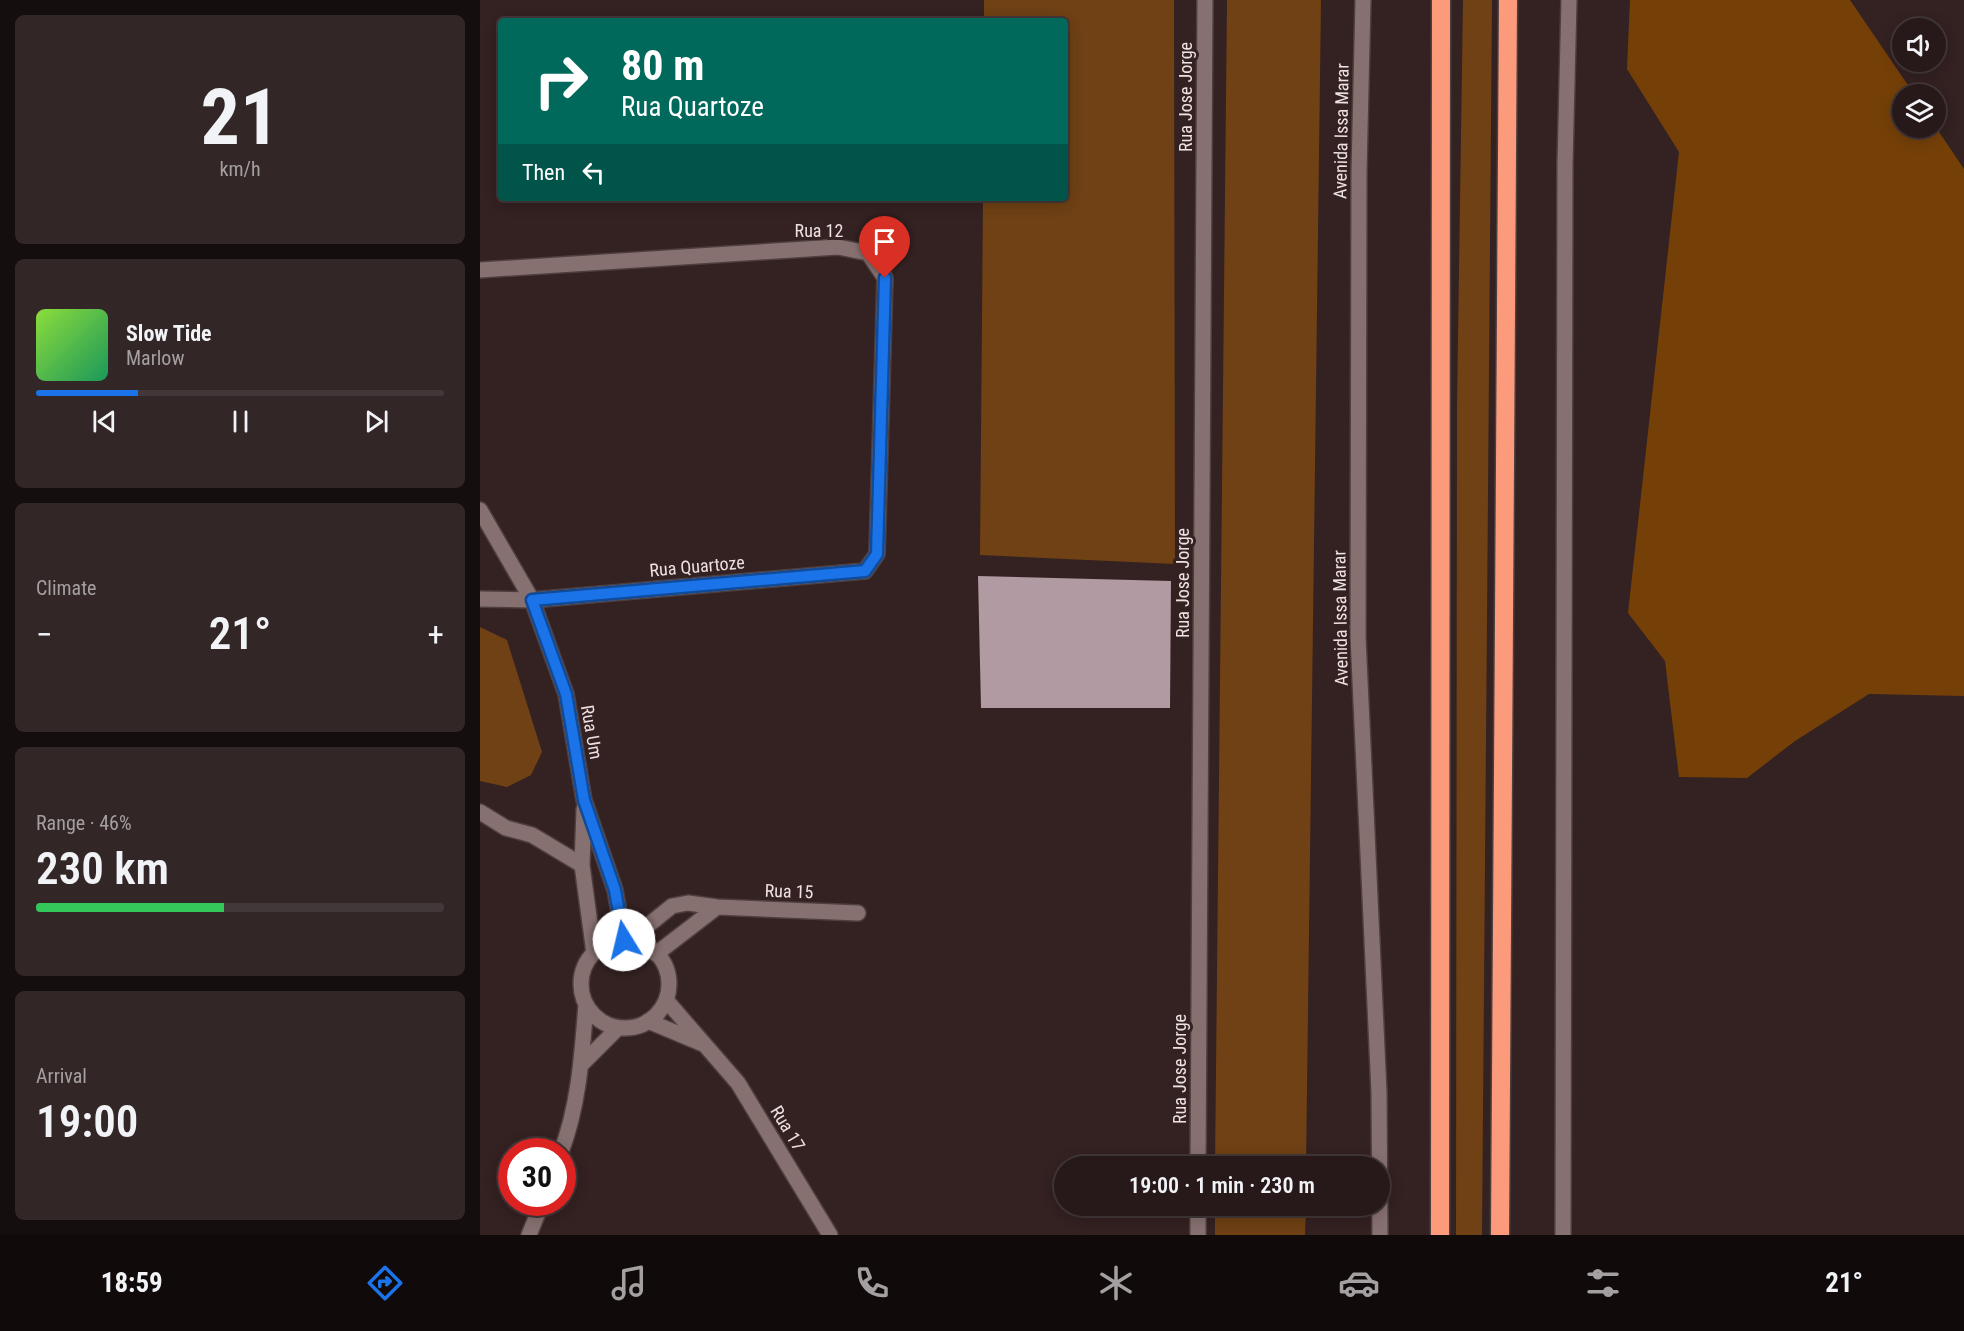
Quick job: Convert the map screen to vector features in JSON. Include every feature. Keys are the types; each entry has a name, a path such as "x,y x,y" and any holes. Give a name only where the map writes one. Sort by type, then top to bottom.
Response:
{"highway":[{"path":"1440,1235 1441,0"},
{"path":"1500,1235 1508,0"}],"street":[{"name":"Rua Jose Jorge","path":"1198,1156 1205,0"},
{"name":"Avenida Issa Marar","path":"1363,0 1359,172 1358,638 1379,1092 1380,1235"},
{"path":"1563,1235 1565,164 1569,0"},
{"name":"Rua 12","path":"480,270 838,247 867,253 885,278 877,554 865,571"},
{"name":"Rua Um","path":"480,510 532,600 566,694 584,800 615,890 627,940"},
{"name":"Rua Quartoze","path":"480,599 532,600 865,571"},
{"name":"Rua Um","path":"584,800 582,865 594,953"},
{"path":"480,812 506,828 532,835 582,865"},
{"name":"Rua 15","path":"627,940 672,906 688,903 717,907 858,913"},
{"path":"656,954 717,907"},
{"path":"627,940 644,945 656,954 668,975 666,1000 659,1012 648,1022 634,1028 618,1028 593,1016 581,991 581,978 585,965 594,953 608,944 627,940"},
{"name":"Rua 17","path":"666,1000 738,1083 830,1235"},
{"path":"566,1138 582,1065 586,1004"},
{"name":"Rua 17","path":"648,1022 705,1045"},
{"path":"582,1065 618,1028"},
{"path":"529,1235 537,1216"},
{"path":"1198,1216 1198,1235"}],"shaded area":[{"path":"984,0 1174,0 1175,564 980,555 983,201 1068,201 1068,18 984,18"},
{"path":"1227,0 1321,0 1306,1156 1215,1156"},
{"path":"1463,0 1492,0 1482,1235 1456,1235 1457,405"},
{"path":"1630,0 1850,0 1892,62 1892,72 1899,72 1907,84 1892,84 1892,138 1943,138 1964,169 1964,696 1869,694 1795,741 1747,778 1679,777 1665,661 1628,613 1679,152 1627,69"},
{"path":"480,627 507,640 542,752 531,775 507,787 480,781"},
{"path":"1215,1216 1306,1216 1305,1235 1215,1235"}],"building":[{"path":"978,576 1171,581 1170,708 981,708"}],"route":[{"path":"624,940 615,890 584,800 566,694 532,600 865,571 877,554 885,278"}]}
